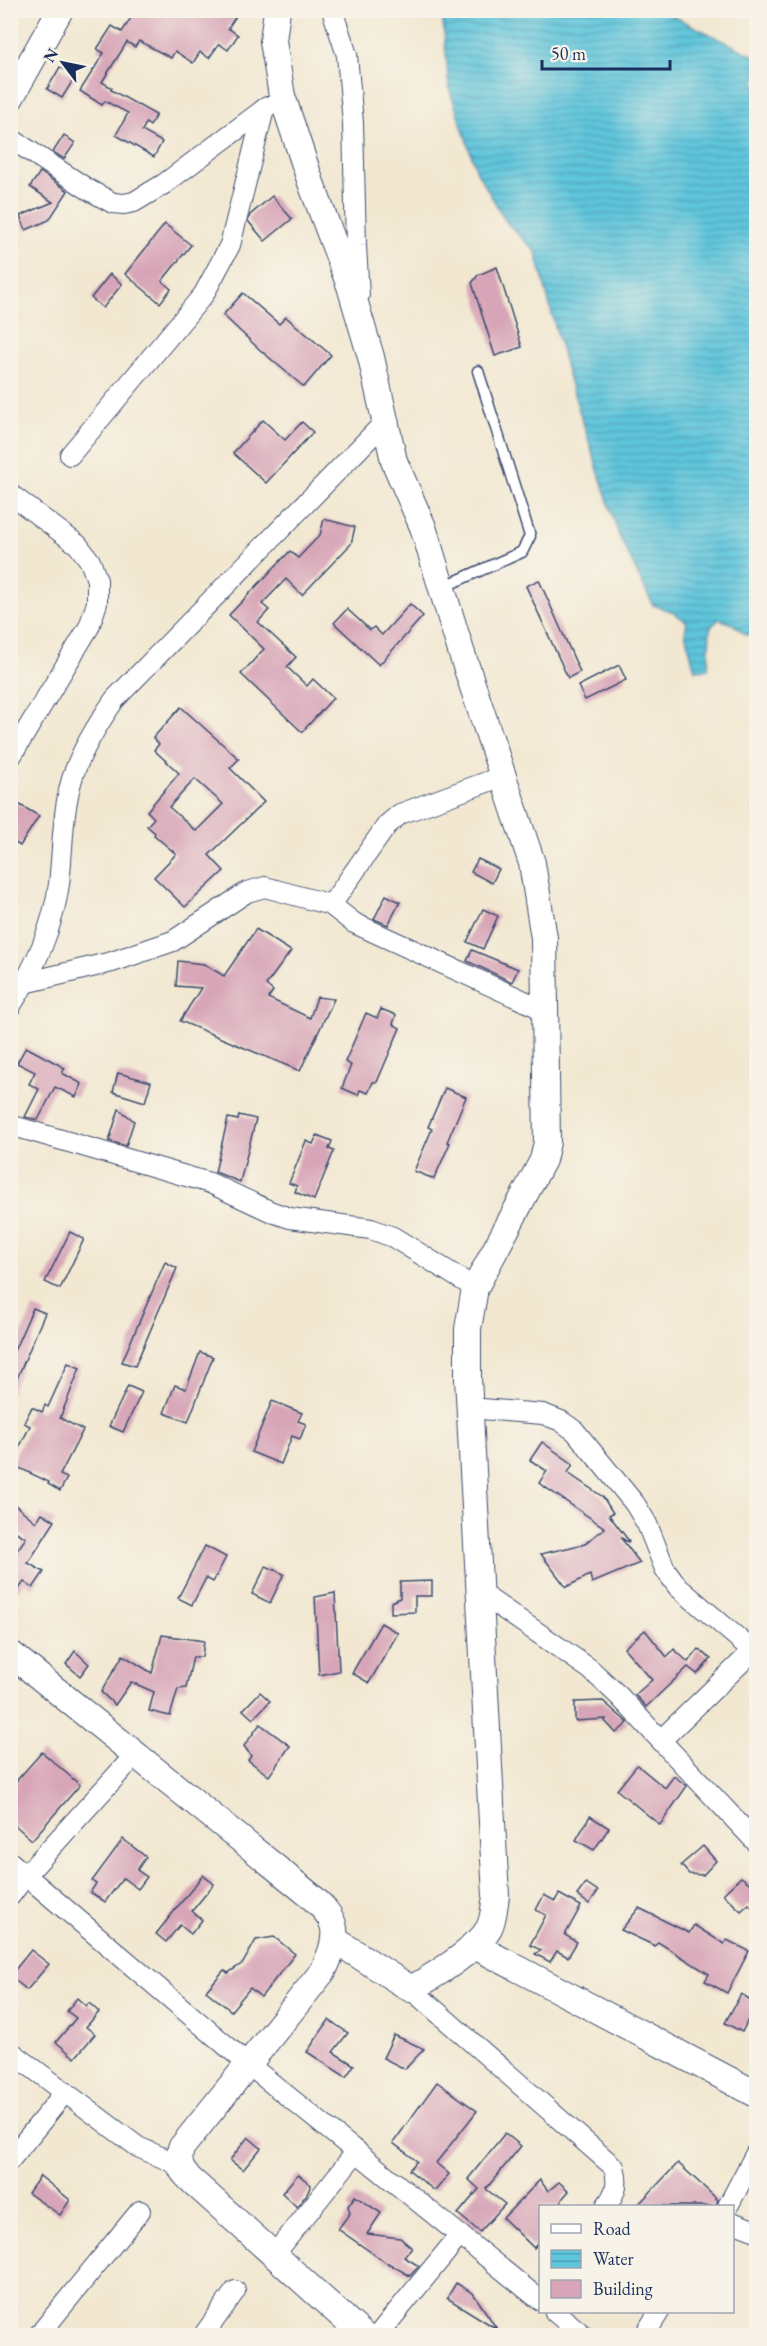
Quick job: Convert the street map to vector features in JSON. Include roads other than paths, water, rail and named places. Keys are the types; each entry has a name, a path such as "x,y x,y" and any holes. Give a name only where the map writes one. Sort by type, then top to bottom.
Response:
{"street":[{"path":"10,99 60,10"},
{"path":"70,455 204,294 218,270 230,244 273,103 273,41 277,10"},
{"path":"332,10 347,55 354,123 356,246 362,325"},
{"path":"10,138 89,190 113,203 124,204 135,202 164,184 273,103"},
{"path":"273,103 311,183 350,286 362,325 394,461 423,527 461,651 532,863 544,938 547,1142 543,1160 475,1288 468,1329 469,1408 495,1896 494,1914 488,1930 473,1945 436,1975 411,1989"},
{"path":"10,1006 25,983 55,907 67,801 72,777 98,724 115,699 385,422"},
{"path":"10,494 78,545 90,561 97,580 97,603 89,627 10,758"},
{"path":"331,905 387,825 400,814 503,776"},
{"path":"25,983 112,962 173,940 247,892 265,887 331,905 354,923 544,1010"},
{"path":"10,1125 210,1183 290,1218 371,1229 393,1237 475,1288"},
{"path":"469,1408 543,1414 561,1421 575,1431 635,1504 647,1524 665,1569 678,1587 755,1649 661,1740"},
{"path":"479,1593 590,1669 753,1831"},
{"path":"10,1653 329,1913 335,1940 323,1971 181,2148 179,2164"},
{"path":"10,1896 26,1875 136,1754"},
{"path":"10,1862 249,2065 539,2296"},
{"path":"335,1940 411,1989 614,2167 617,2187 607,2205"},
{"path":"473,1945 756,2094"},
{"path":"10,2051 138,2147 179,2164 188,2177 364,2336"},
{"path":"10,2160 65,2092"},
{"path":"274,2255 357,2151"},
{"path":"729,2205 756,2153"},
{"path":"38,2336 140,2211"},
{"path":"734,2223 756,2231"},
{"path":"377,2336 460,2235"},
{"path":"203,2336 235,2291"},
{"path":"556,2313 585,2336"},
{"path":"644,2336 658,2313"}],"lane":[{"path":"443,587 522,552 530,536 478,371"}],"water":[{"path":"442,10 663,11 756,57 756,633 746,635 733,624 719,619 710,628 708,669 695,670 685,633 687,622 671,611 653,605 619,536 567,372 536,252 507,223 477,172 449,87"}]}
